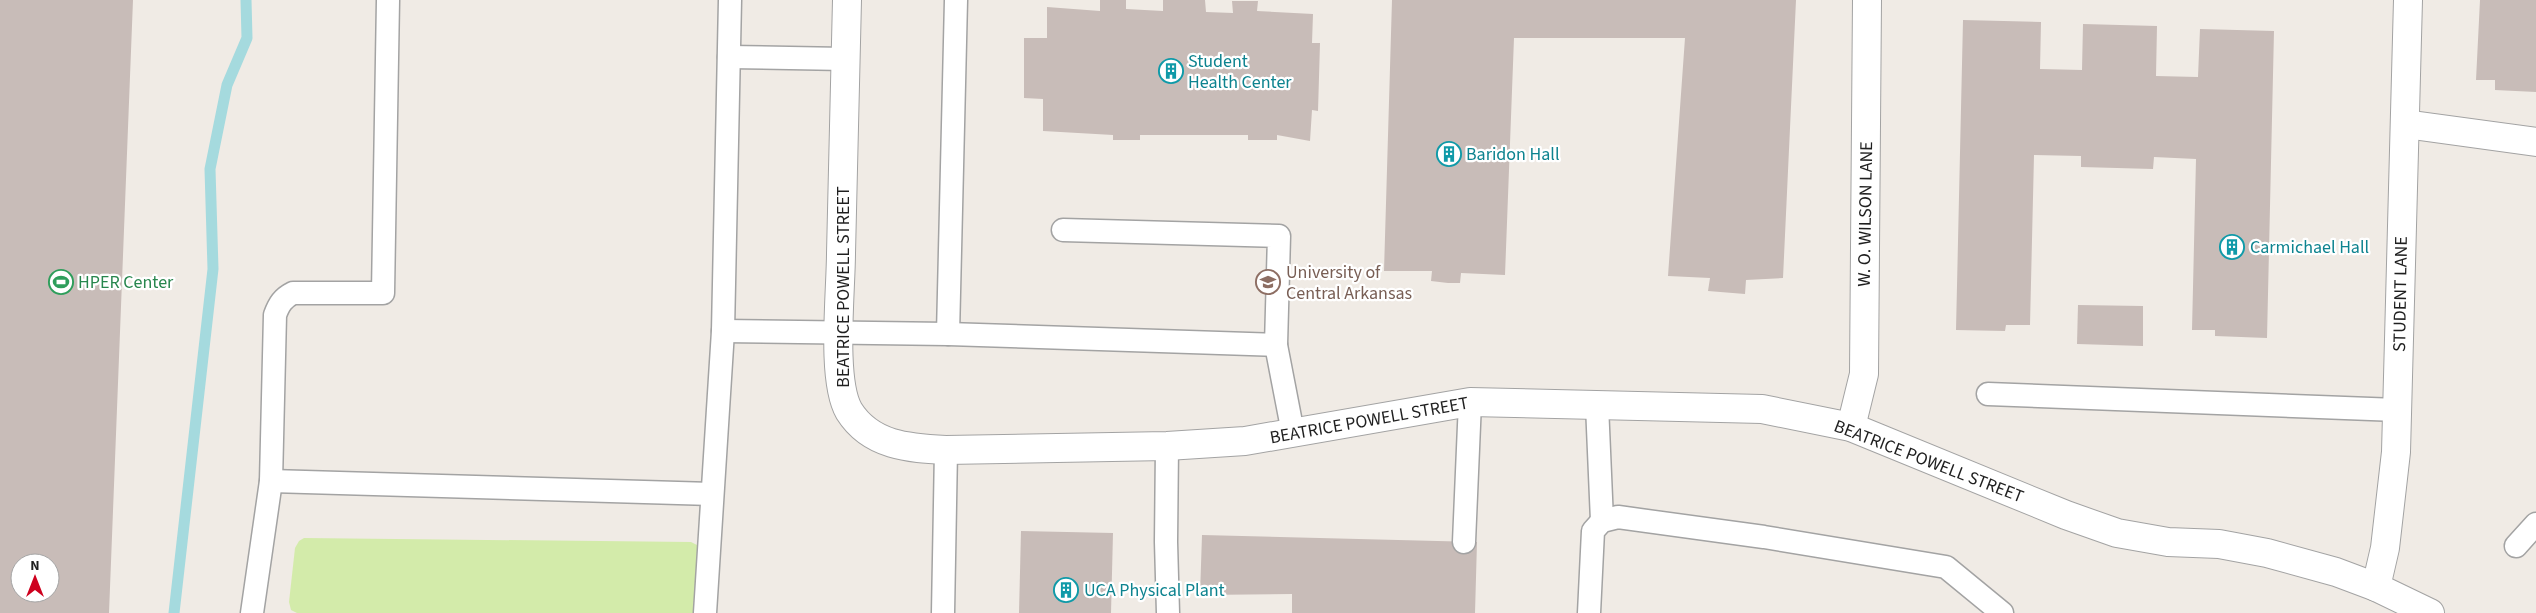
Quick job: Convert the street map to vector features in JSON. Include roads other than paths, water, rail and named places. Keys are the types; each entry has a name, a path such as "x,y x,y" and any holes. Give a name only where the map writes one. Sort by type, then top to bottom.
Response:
{"street":[{"name":"BEATRICE POWELL STREET","path":"847,0 840,333 842,394 849,410 860,425 874,436 891,444 912,448 946,450 1167,446 1245,441 1347,421 1470,402 1762,409 1851,427 2057,512 2117,533 2168,542 2219,544 2267,553 2336,572 2376,587 2430,613"},
{"name":"W. O. WILSON LANE","path":"1851,427 1864,374 1867,0"},
{"name":"STUDENT LANE","path":"2376,587 2385,548 2396,452 2408,0"},
{"path":"2405,124 2536,142"}],"lane":[{"path":"252,613 271,481 275,315 285,297 293,293 383,293 388,0"},
{"path":"704,613 723,331 730,0"},
{"path":"948,334 956,0"},
{"path":"729,57 845,59"},
{"path":"1063,230 1279,236 1276,345 1293,433"},
{"path":"723,331 948,334 1276,345"},
{"path":"1988,394 2397,410"},
{"path":"1464,542 1470,402"},
{"path":"1597,405 1602,521"},
{"path":"1167,446 1166,542 1168,613"},
{"path":"943,613 946,450"},
{"path":"271,481 712,494"},
{"path":"1589,613 1593,531 1602,521 1623,518 1764,537 1938,565 1954,572 2002,613"},
{"path":"2516,546 2536,524"}],"waterway":[{"path":"174,613 213,269 210,169 227,85 247,38 246,0"}],"place":[{"name":"Student Health Center","path":"1171,71"},
{"name":"Baridon Hall","path":"1449,154"},
{"name":"Carmichael Hall","path":"2232,247"},
{"name":"HPER Center","path":"61,282"},
{"name":"University of Central Arkansas","path":"1268,282"},
{"name":"UCA Physical Plant","path":"1066,590"}]}
